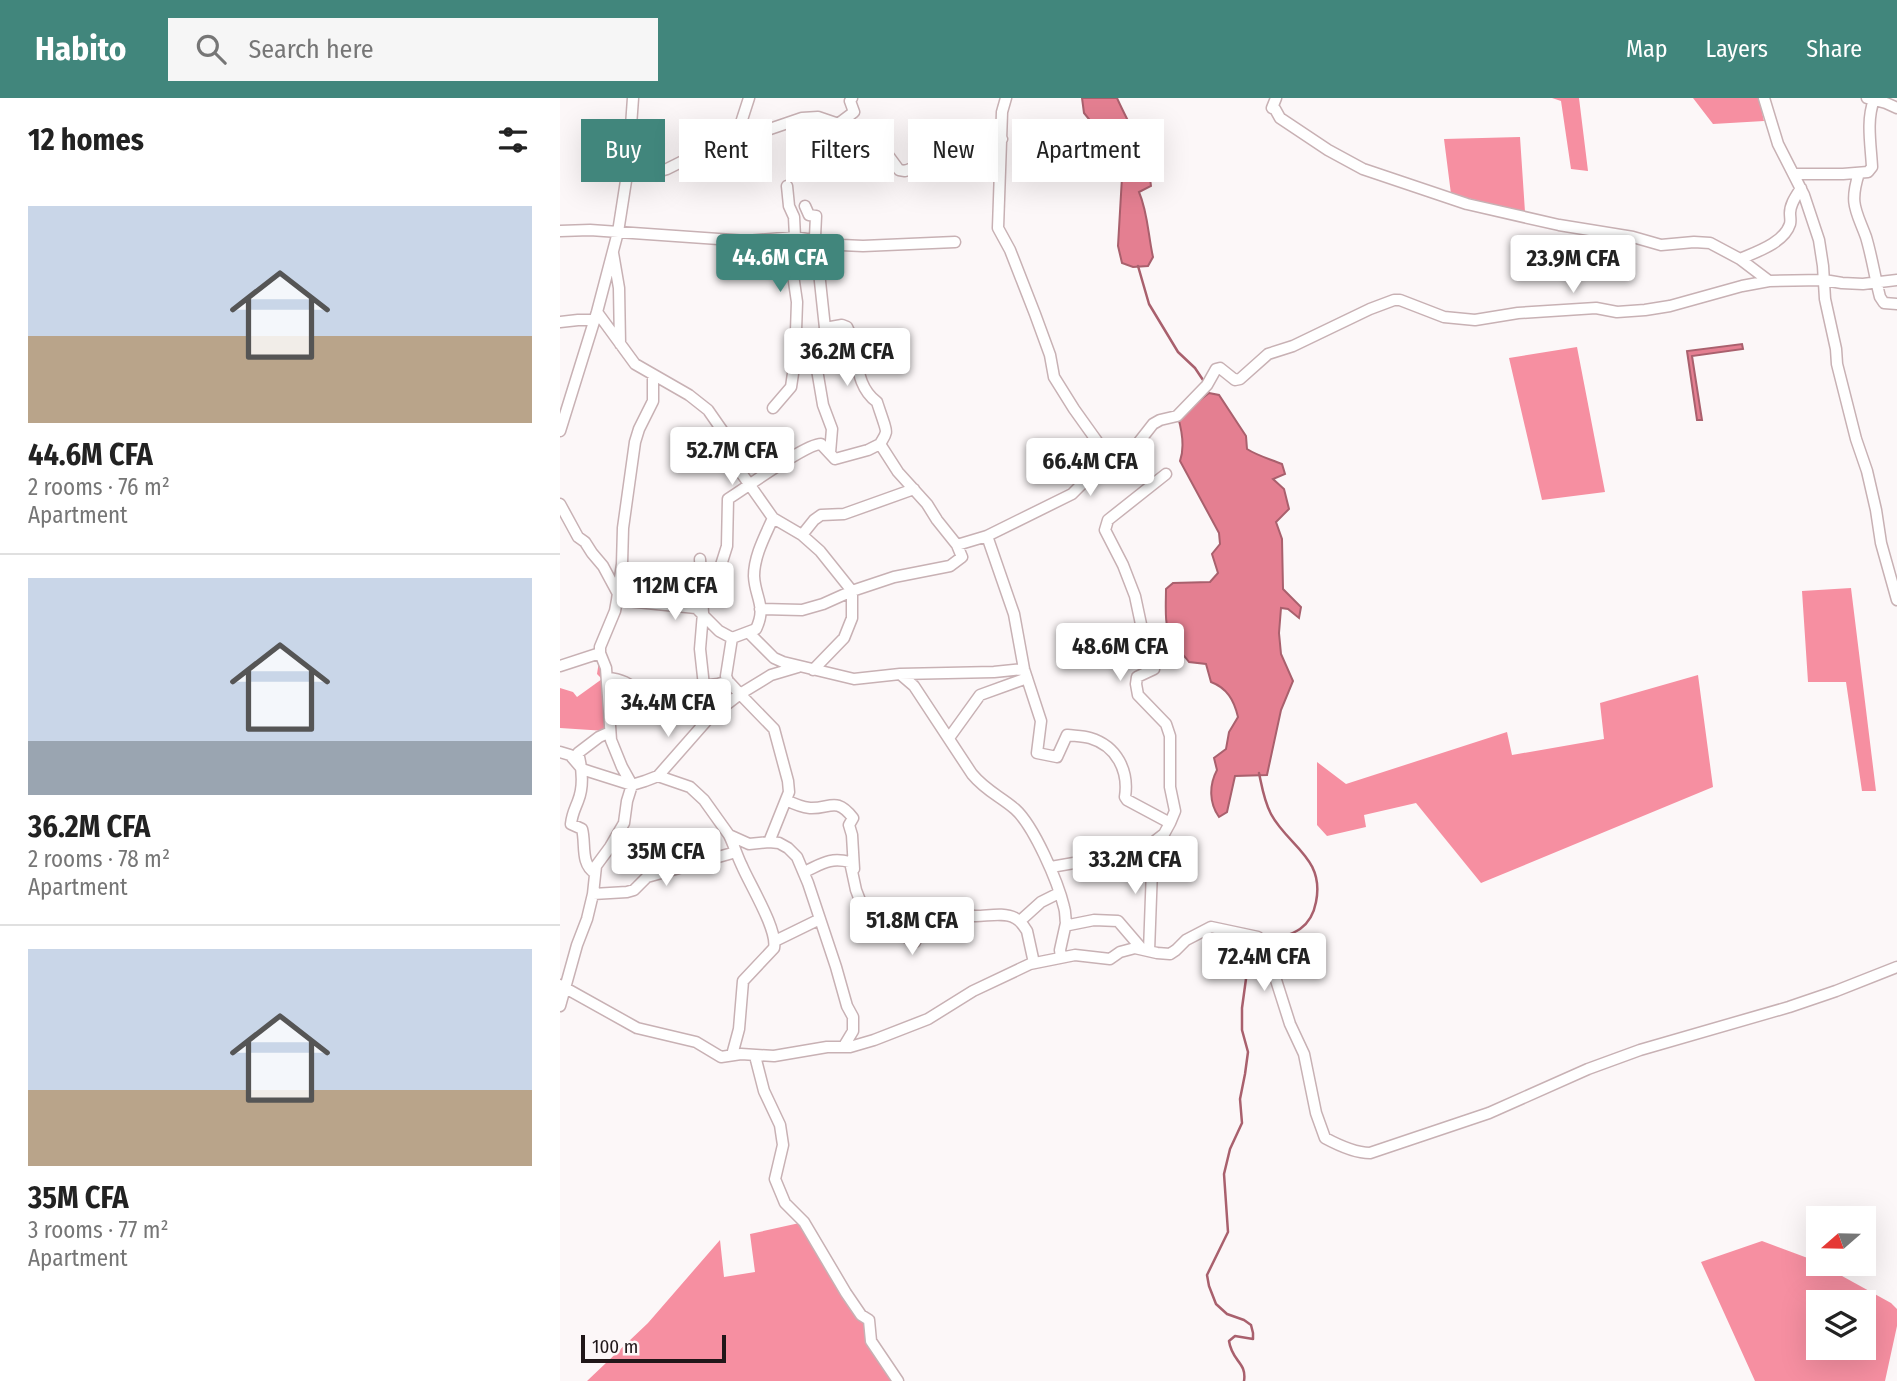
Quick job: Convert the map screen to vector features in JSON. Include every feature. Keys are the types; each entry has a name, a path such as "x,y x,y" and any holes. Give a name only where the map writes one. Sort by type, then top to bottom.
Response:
{"street":[{"path":"632,119 633,98"},
{"path":"742,119 749,98"},
{"path":"845,119 854,112 850,101 852,98"},
{"path":"1006,98 1002,111 998,229 1010,250 1051,355 1054,377 1114,465"},
{"path":"1276,98 1272,108 1280,118 1328,150 1363,169 1498,212 1633,237 1661,245 1710,243 1740,259 1769,281"},
{"path":"1764,98 1778,144 1801,188 1819,240 1827,313 1837,364 1877,510 1881,543 1897,600"},
{"path":"1795,174 1868,172 1872,167 1870,99"},
{"path":"1870,99 1897,108"},
{"path":"799,119 824,119"},
{"path":"894,163 899,170 905,172 965,147 1002,139"},
{"path":"1859,173 1854,192 1855,209 1866,239 1881,301 1897,304"},
{"path":"560,431 618,232 626,182"},
{"path":"773,408 789,390 794,372 797,302 791,261 795,236 787,186"},
{"path":"1740,259 1765,247 1784,233 1790,221 1792,203 1801,188"},
{"path":"805,206 809,215 816,216 815,237 819,242 825,328 814,352 823,405 832,429 830,453"},
{"path":"560,231 590,230 747,241 795,236 819,242 863,246 956,242"},
{"path":"612,252 619,288 621,344"},
{"path":"957,545 987,536 1072,495 1099,469 1114,465 1128,456 1153,424 1177,416 1207,385 1216,369 1220,368 1235,380 1240,379 1268,354 1394,300 1444,317 1482,320 1518,313 1595,308 1631,312 1670,306 1769,281 1824,279 1842,283 1876,283 1897,280"},
{"path":"560,322 595,316"},
{"path":"595,316 621,344 632,362 689,395 708,410 724,433 742,474 773,519 802,536 820,551 852,591 852,618 844,638 813,670"},
{"path":"721,565 727,546 728,499 816,444 821,444 835,459 880,444 886,432 877,402 865,391 847,327 842,325 825,328"},
{"path":"560,1006 562,986 587,919 596,866 624,823 632,785 612,746 606,668 600,653 603,636 615,611 618,597 623,528 635,442 653,401 653,376"},
{"path":"760,609 802,610 894,577 950,566 962,557 957,545 927,504 898,472 880,444"},
{"path":"1051,867 1091,860 1111,861 1123,857 1164,834 1175,810 1170,787 1170,736 1166,724 1138,695 1136,684 1137,677 1154,669 1154,663 1145,643 1135,596 1105,530 1108,520 1166,474"},
{"path":"802,536 821,515 844,514 914,489"},
{"path":"560,503 578,537 603,566 618,597"},
{"path":"618,597 693,607 703,613 719,631 732,638 756,629 761,620 754,578 755,568 773,519"},
{"path":"987,536 1014,614 1025,674 1041,720 1037,754 1057,757 1067,735 1090,738 1103,744 1113,751 1120,761 1126,778 1127,800 1170,823"},
{"path":"700,559 703,613 700,649 704,686"},
{"path":"748,632 783,662 854,679 900,674 1025,674"},
{"path":"732,638 726,676 774,729 788,781 789,792 769,842"},
{"path":"560,666 600,653"},
{"path":"560,752 570,755 582,769 632,785 658,776 709,718 740,694 771,675 801,667"},
{"path":"900,674 914,686 972,774 1020,815 1051,867 1064,904 1066,923 1060,950 1062,957"},
{"path":"949,738 980,695 1025,674"},
{"path":"607,678 631,684 637,692 644,693 728,681"},
{"path":"595,873 590,870 584,854 585,840 582,829 571,824 572,813 579,798 582,769 578,753 610,732"},
{"path":"658,776 691,787 704,800 729,835 775,941 774,948 743,981 739,1029 732,1055"},
{"path":"786,800 812,808 831,804 841,807 853,818 849,825 856,890"},
{"path":"729,835 749,844 779,843 797,857 853,1017 853,1031 845,1046"},
{"path":"1145,950 1153,842"},
{"path":"593,894 634,890 647,877 736,852"},
{"path":"804,872 826,861 837,859 850,862 856,890 866,916 915,942 931,909 942,913 1014,917 1027,931 1034,963"},
{"path":"1020,922 1041,902 1059,893"},
{"path":"775,941 820,919"},
{"path":"1066,923 1069,925 1094,920 1116,920 1145,950"},
{"path":"562,986 637,1028 696,1042 721,1057 741,1054 790,1055 827,1047 850,1047 874,1040 928,1019 973,990 1034,963 1075,956 1110,959 1129,948 1170,954 1190,937 1212,927 1258,937 1269,958 1290,1024 1304,1054 1322,1133 1336,1144 1364,1153 1376,1152 1489,1113 1588,1069 1640,1050 1789,1007 1897,967"},
{"path":"755,1056 764,1091 780,1125 783,1145 775,1179 785,1203 804,1222 846,1293 861,1315 869,1320 871,1341 898,1381"}],"shaded area":[{"path":"1082,98 1117,98 1127,119 1089,119 1084,113"},
{"path":"1552,98 1579,98 1588,171 1571,169 1561,101"},
{"path":"1693,98 1759,98 1764,121 1713,124"},
{"path":"1520,137 1525,212 1451,194 1444,139"},
{"path":"1122,182 1150,182 1151,186 1139,192 1153,257 1148,266 1133,267 1122,263 1118,246"},
{"path":"1742,344 1743,349 1692,356 1702,420 1697,420 1687,351"},
{"path":"1577,347 1605,492 1542,500 1509,358"},
{"path":"1209,393 1219,395 1246,436 1247,449 1282,464 1285,474 1273,479 1284,489 1289,509 1276,522 1282,539 1283,589 1301,607 1299,618 1288,609 1281,608 1281,654 1293,681 1281,710 1267,775 1235,776 1227,812 1219,817 1211,794 1217,770 1214,758 1226,749 1229,732 1238,717 1229,695 1211,682 1206,664 1189,662 1173,643 1167,628 1166,615 1166,589 1173,583 1210,582 1218,573 1212,554 1220,544 1219,533 1180,461 1182,439 1178,417"},
{"path":"1851,588 1876,791 1862,791 1846,682 1808,682 1802,591"},
{"path":"599,661 602,666 606,731 560,728 560,688 573,692 577,697 602,679 597,674"},
{"path":"1698,675 1713,787 1481,883 1416,803 1364,815 1366,827 1327,836 1317,825 1317,762 1346,784 1507,732 1512,755 1604,739 1600,703"},
{"path":"804,1222 869,1320 871,1341 898,1381 587,1381 648,1323 720,1240 724,1277 755,1272 750,1234"},
{"path":"1762,1241 1806,1257 1806,1276 1842,1276 1867,1290 1806,1290 1806,1360 1876,1360 1876,1295 1897,1309 1897,1326 1885,1381 1755,1381 1701,1262"}],"waterway":[{"path":"1138,266 1149,304 1178,352 1195,368 1205,383"},
{"path":"1259,773 1271,814 1310,863 1317,887 1314,910 1306,923 1296,931 1266,945"},
{"path":"1244,1381 1243,1370 1229,1341 1235,1336 1253,1339 1251,1325 1227,1314 1216,1304 1207,1275 1228,1232 1224,1174 1230,1149 1242,1123 1240,1099 1248,1052 1242,1030 1242,1008 1249,957 1260,948"}]}
